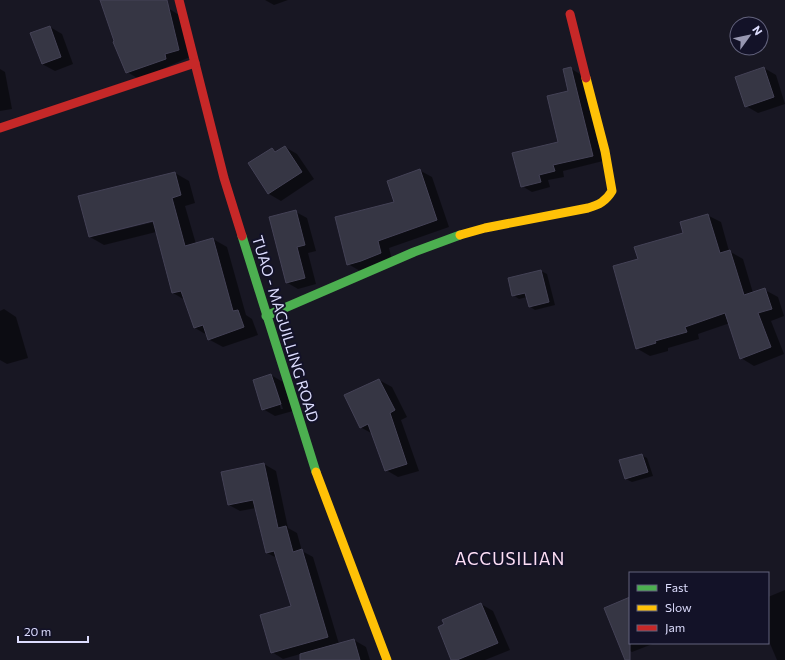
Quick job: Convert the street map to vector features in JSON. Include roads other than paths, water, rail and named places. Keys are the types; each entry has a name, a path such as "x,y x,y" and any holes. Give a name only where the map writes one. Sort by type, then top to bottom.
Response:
{"street":[{"name":"TUAO - MAGUILLING ROAD","path":"179,0 224,178 266,316 320,486 387,660"},
{"path":"266,316 452,237 485,228 588,208 600,205 607,200 612,191 605,151 570,14"},
{"path":"0,128 195,63"}],"district":[{"name":"ACCUSILIAN","path":"510,559"}]}
